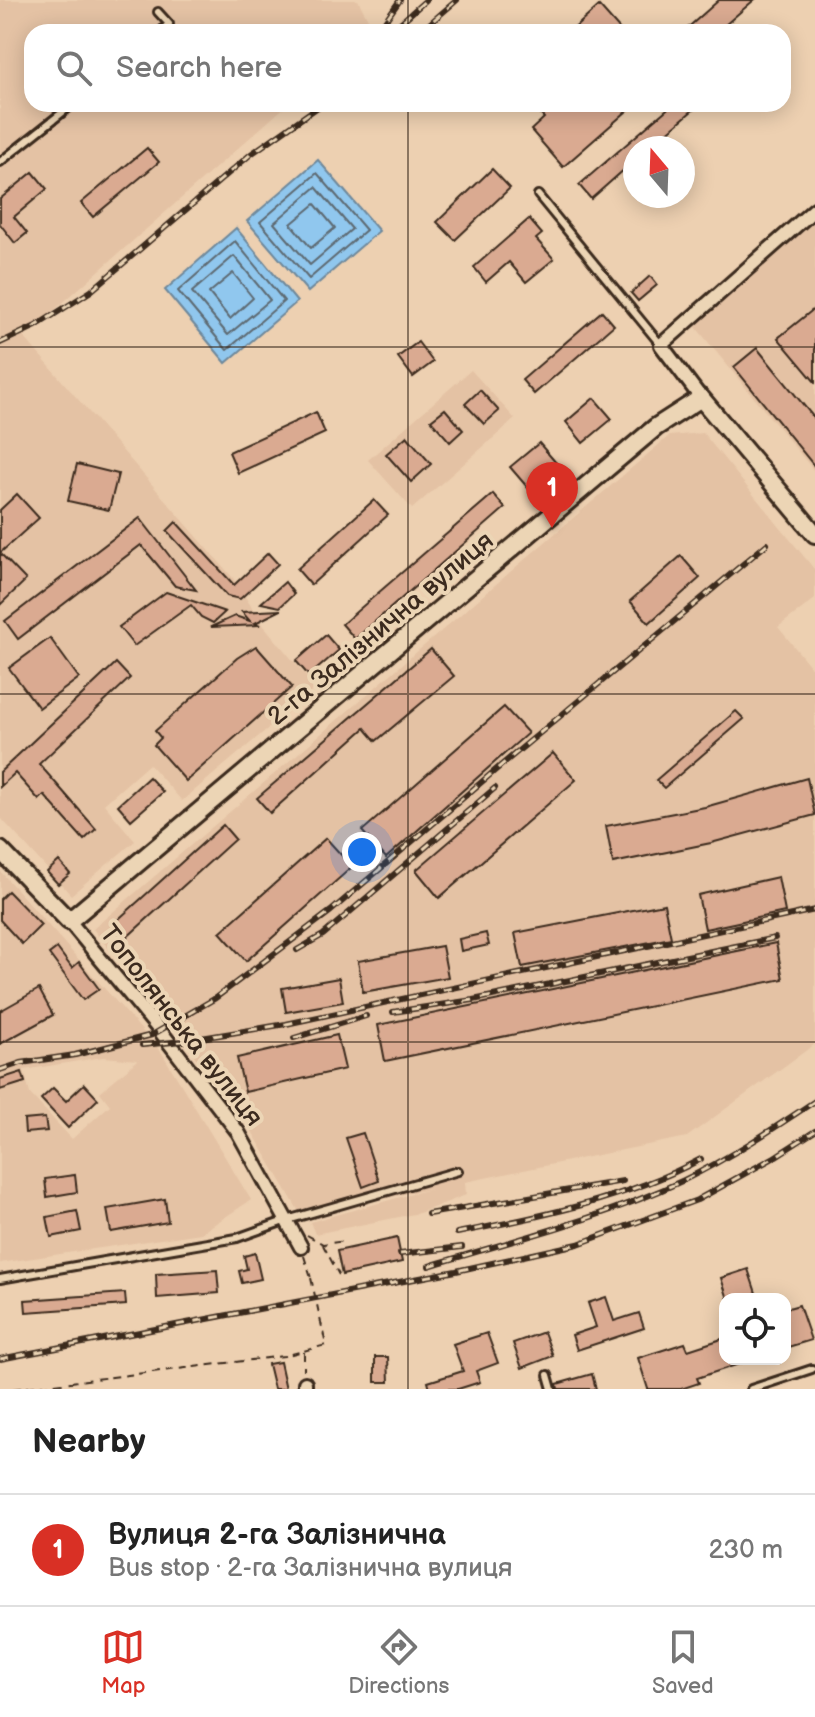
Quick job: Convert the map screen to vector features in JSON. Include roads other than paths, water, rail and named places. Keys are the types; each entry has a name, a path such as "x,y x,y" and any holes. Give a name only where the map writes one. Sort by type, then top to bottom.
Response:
{"street":[{"path":"815,209 661,345 701,398 815,534"},
{"name":"2-га Залізнична вулиця","path":"69,921 656,427 701,398"},
{"name":"Тополянська вулиця","path":"0,850 69,921 161,1032 238,1132 301,1247"}],"lane":[{"path":"158,12 169,24"},
{"path":"0,162 63,112"},
{"path":"538,195 661,345"},
{"path":"0,1279 237,1238 287,1220 458,1171"},
{"path":"751,1389 812,1369"},
{"path":"548,1375 552,1389"}],"water":[{"path":"318,160 379,231 308,292 247,221"},
{"path":"236,228 297,302 226,363 165,290"}],"railway":[{"path":"383,24 400,0"},
{"path":"399,24 426,0"},
{"path":"429,24 457,0"},
{"path":"0,343 36,326 91,291 251,154 311,112"},
{"path":"0,1070 152,1035 214,999 331,911 767,544"},
{"path":"297,950 323,935 495,788"},
{"path":"142,1045 286,1024 815,910"},
{"path":"393,1012 473,1000 775,938"},
{"path":"294,1038 366,1016"},
{"path":"429,1266 558,1228 654,1194 718,1162 815,1101"},
{"path":"0,1359 456,1271 578,1244 697,1200 815,1131"},
{"path":"457,1233 612,1196 701,1159"},
{"path":"428,1214 623,1181"},
{"path":"400,1254 462,1247"}],"place":[{"name":"Вулиця 2-га Залізнична","path":"552,528"}]}
